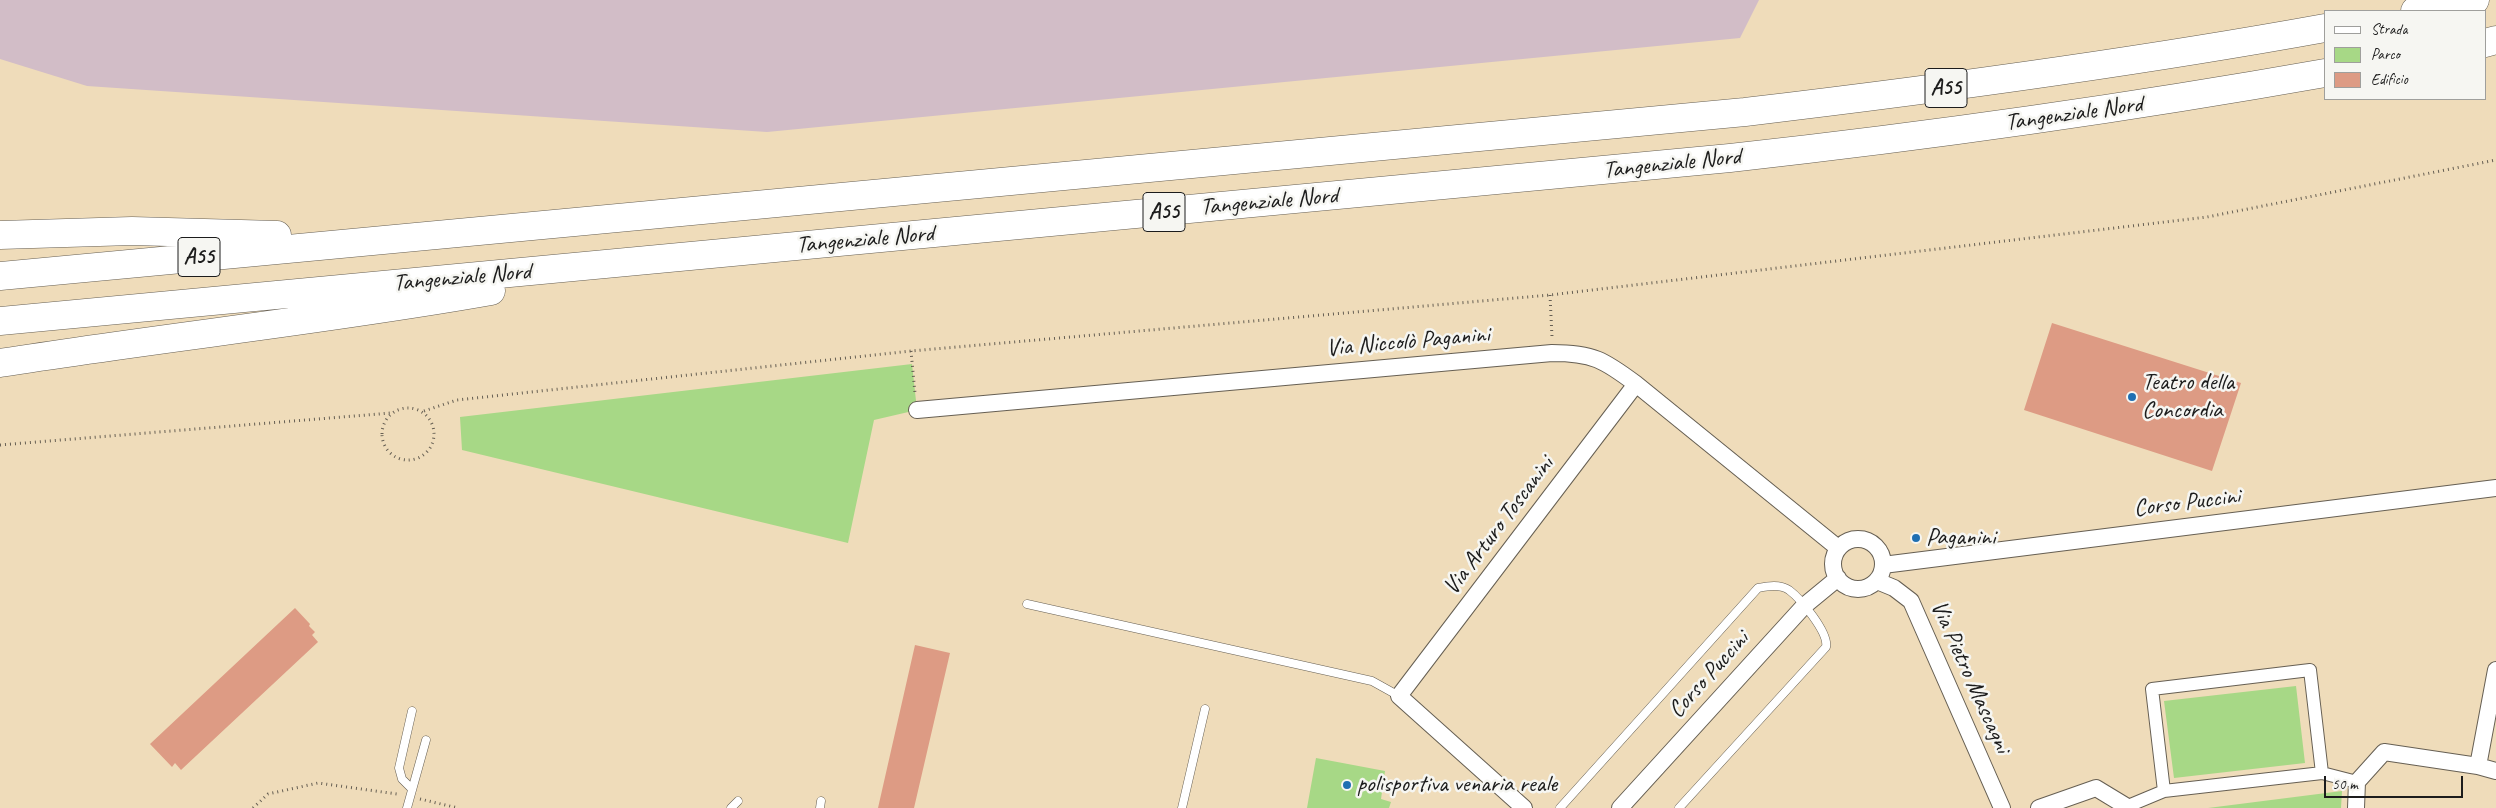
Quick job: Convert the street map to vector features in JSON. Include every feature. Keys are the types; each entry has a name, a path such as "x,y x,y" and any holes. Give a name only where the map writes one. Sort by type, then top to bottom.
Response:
{"highway":[{"path":"2420,10 2475,0"},
{"name":"Tangenziale Nord","path":"0,276 1745,112 1924,91 2106,65 2324,28"},
{"name":"Tangenziale Nord","path":"0,322 1739,157 1893,140 2058,117 2324,73"},
{"path":"0,235 132,231 399,238"},
{"path":"0,363 404,306 703,255"}],"street":[{"name":"Via Niccolò Paganini","path":"917,410 1552,353 1579,353 1606,362 1636,384 1838,548"},
{"name":"Via Arturo Toscanini","path":"1399,696 1636,384"},
{"name":"Corso Puccini","path":"1883,564 2496,488"},
{"path":"1856,538 1867,540 1876,545 1881,553 1883,564 1877,581 1860,589 1851,588 1838,578 1833,568 1833,557 1838,548 1846,541 1856,538"},
{"name":"Corso Puccini","path":"1620,808 1804,606 1838,578"},
{"name":"Via Pietro Mascagni","path":"1877,581 1894,588 1911,601 2002,808"},
{"path":"2164,791 2152,689 2310,670 2322,773"},
{"path":"2478,766 2496,670"},
{"path":"1399,696 1524,808"},
{"path":"2356,808 2357,782 2384,752 2478,766 2496,771"},
{"path":"2038,808 2096,788 2128,807 2164,791 2322,773 2357,782"}],"lane":[{"path":"1560,808 1758,588 1772,585 1788,589 1826,634 1826,647 1678,808"},
{"path":"1027,604 1372,681 1399,696"},
{"path":"1182,808 1205,708"},
{"path":"412,711 399,768 402,779 412,789"},
{"path":"407,808 426,740"},
{"path":"731,808 738,800"}],"path":[{"path":"0,444 391,413 406,407 424,411 457,400 911,352 1550,295 2207,217 2496,160"},
{"path":"1550,295 1552,353"},
{"path":"911,352 917,410"},
{"path":"391,413 381,429 385,449 399,460 423,458 434,445 435,429 424,411"},
{"path":"253,808 268,794 318,783 410,797 458,808"}],"shaded area":[{"path":"0,0 1759,0 1740,38 767,132 87,86 0,59"}],"green space":[{"path":"912,364 917,410 874,420 848,543 462,450 460,417"},
{"path":"2296,686 2305,763 2174,778 2164,701"},
{"name":"polisportiva venaria reale","path":"1316,758 1385,771 1381,799 1391,802 1389,808 1307,808"},
{"path":"2342,791 2341,808 2208,808"}],"building":[{"name":"Teatro della Concordia","path":"2052,323 2241,383 2212,471 2024,410"},
{"path":"295,608 310,624 309,626 315,632 312,635 318,642 181,770 175,763 172,767 150,744"},
{"path":"915,645 950,653 914,808 878,808"}],"place":[{"name":"Teatro della Concordia","path":"2132,397"},
{"name":"Paganini","path":"1916,538"},
{"name":"polisportiva venaria reale","path":"1347,785"}]}
